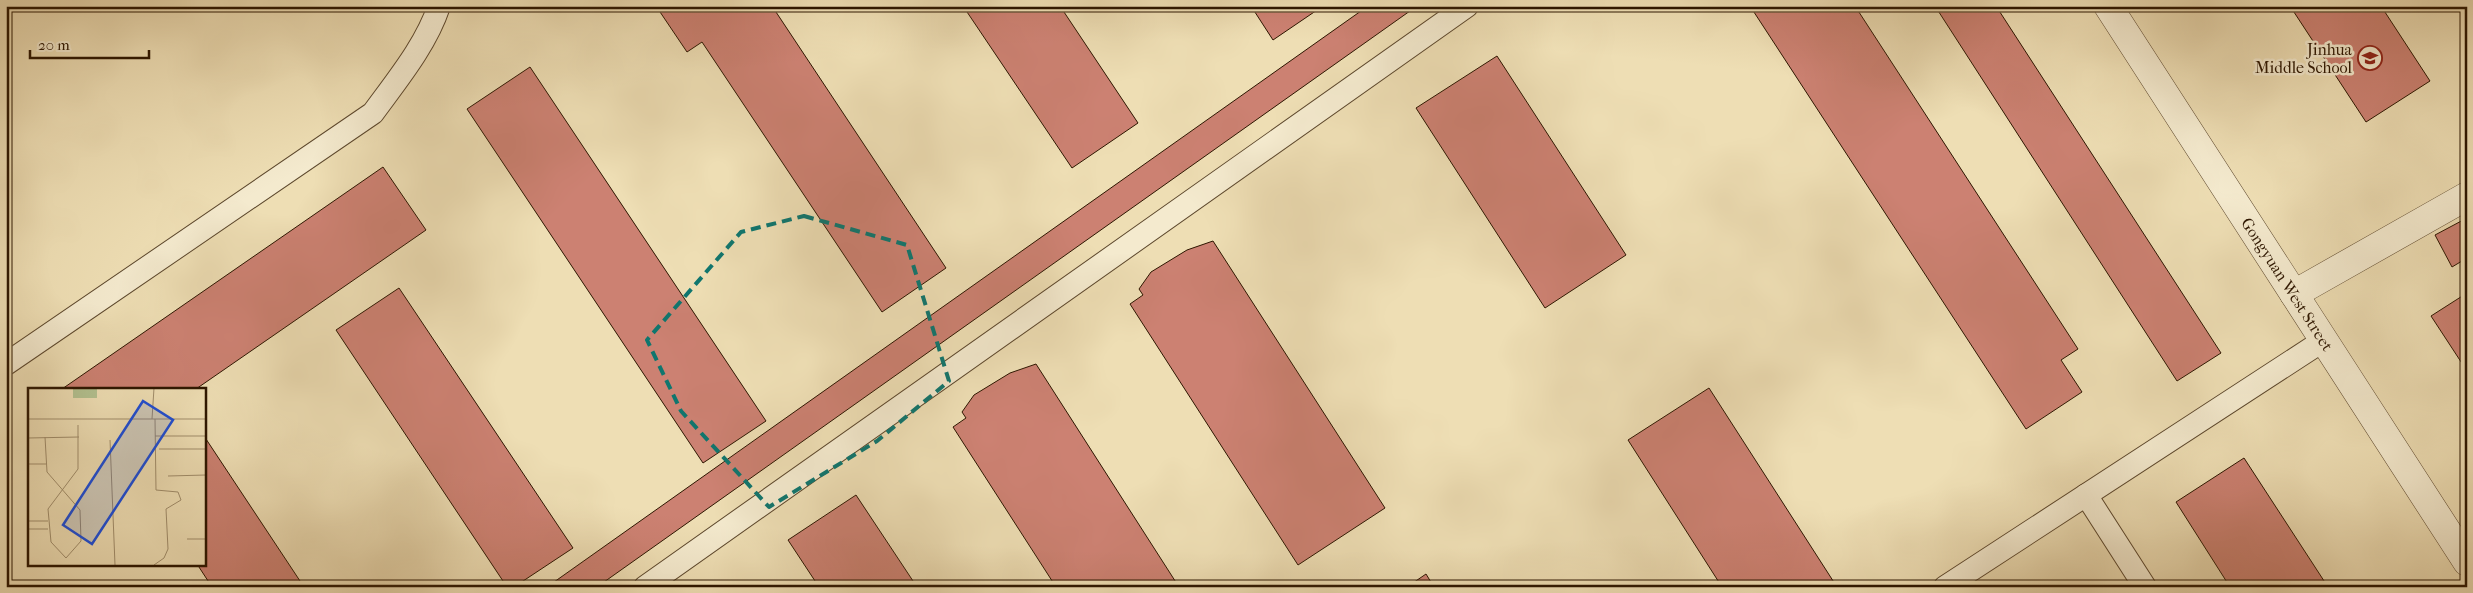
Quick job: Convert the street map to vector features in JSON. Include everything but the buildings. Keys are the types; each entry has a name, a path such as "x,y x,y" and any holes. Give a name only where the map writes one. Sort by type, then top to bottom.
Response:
{"street":[{"name":"Gongyuan West Street","path":"2108,6 2467,562"},
{"path":"2294,294 2467,196"}],"lane":[{"path":"6,364 373,113 404,71 434,20 439,6"},
{"path":"645,587 1467,6"},
{"path":"1945,587 2324,340"},
{"path":"2086,495 2145,587"}],"highlighted area":[{"path":"804,216 907,245 949,381 877,441 769,507 681,411 647,340 741,232"}],"place":[{"name":"Jinhua Middle School","path":"2370,58"}]}
